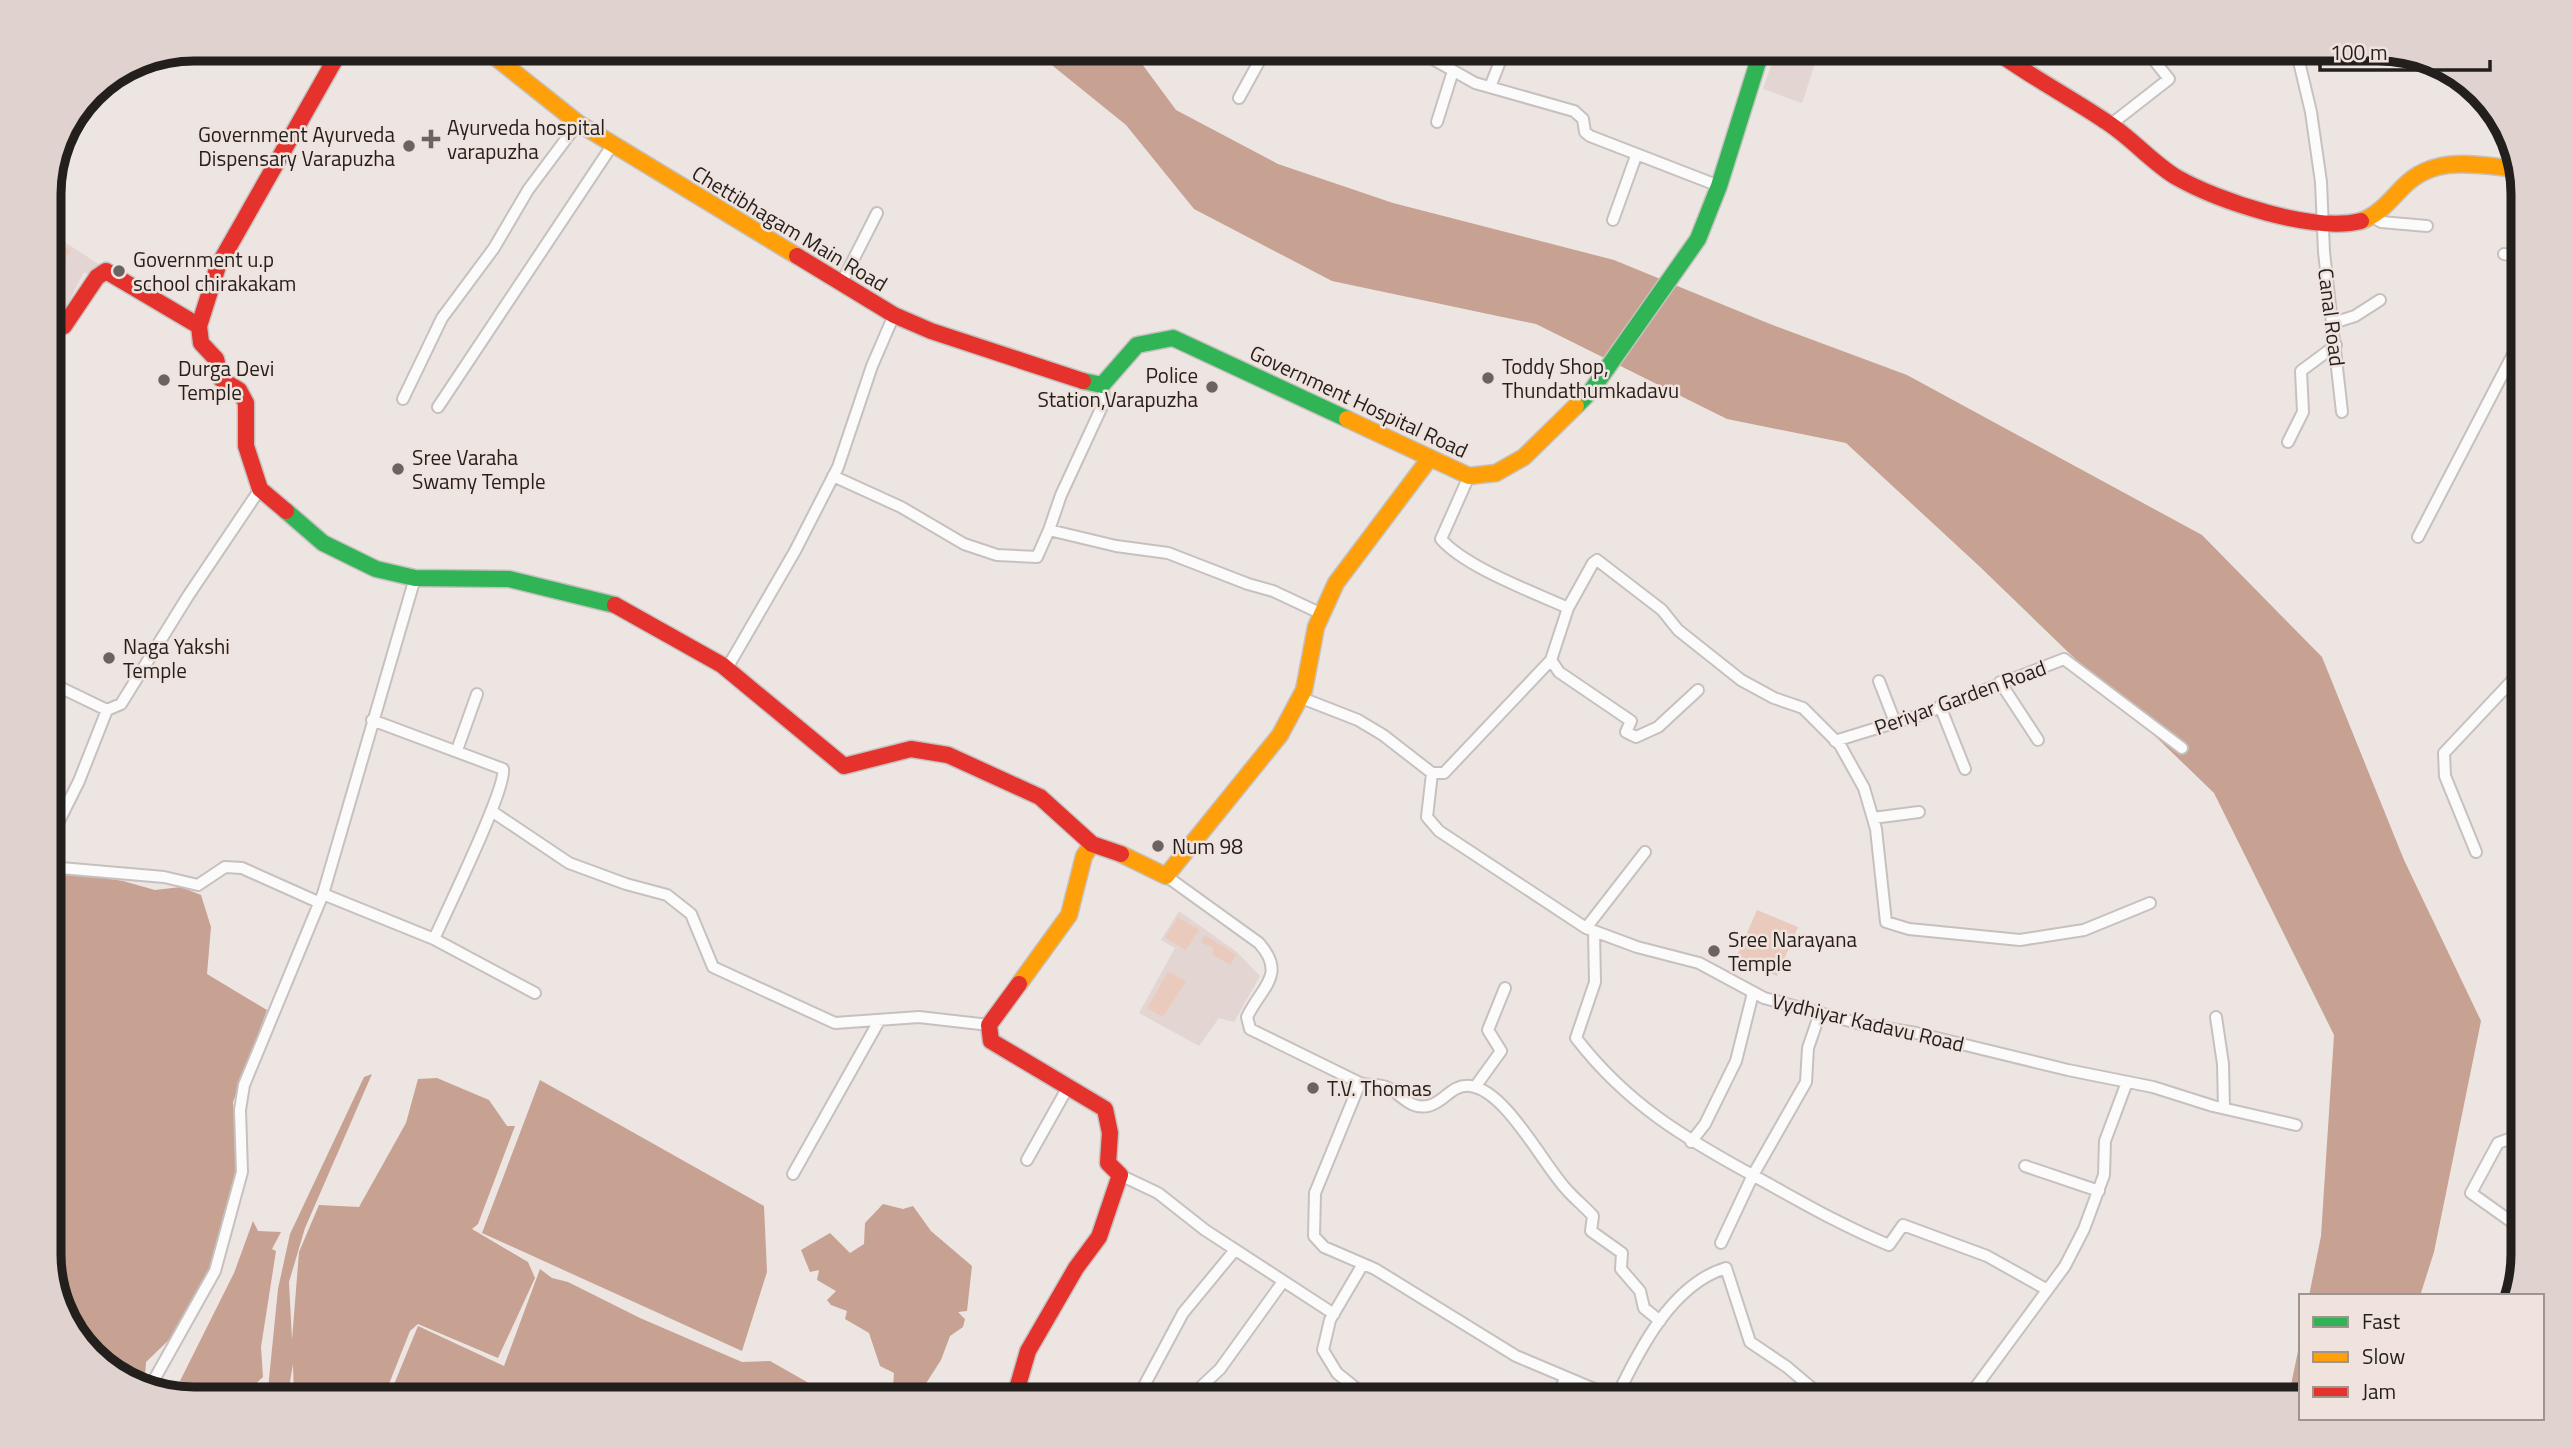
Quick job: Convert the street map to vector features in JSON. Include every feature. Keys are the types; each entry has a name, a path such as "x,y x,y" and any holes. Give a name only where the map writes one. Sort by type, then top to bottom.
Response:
{"street":[{"path":"334,61 221,258 198,326 201,343 216,359 221,379 239,390 246,403 246,446 260,489 323,543 376,569 415,578 509,579 610,602 687,644 726,670 782,711 844,766 911,749 948,755 1006,778 1040,797 1092,844 1122,854 1166,876 1259,943 1271,957 1273,974 1247,1017 1250,1029 1360,1083 1386,1087 1396,1097 1415,1106 1430,1106 1450,1091 1465,1086 1475,1087 1512,1116 1566,1190 1593,1216 1591,1231 1622,1254 1621,1269 1640,1291 1644,1308 1660,1321"},
{"name":"Chettibhagam Main Road","path":"501,61 578,123 894,315 956,339 1081,381 1102,385"},
{"path":"1239,98 1259,61"},
{"path":"1436,61 1475,83 1574,111 1583,119 1585,132 1590,136 1719,186"},
{"path":"1490,87 1500,61"},
{"name":"Government Hospital Road","path":"1102,385 1137,345 1173,338 1414,448 1469,476 1496,473 1524,457 1591,391 1698,239 1719,186 1754,61"},
{"path":"2011,61 2110,125 2187,183 2274,212 2323,222 2353,223 2372,217 2411,179 2434,167 2452,163 2508,168"},
{"path":"2110,125 2169,79 2154,61"},
{"name":"Canal Road","path":"2299,61 2311,112 2321,182 2342,412"},
{"path":"1437,122 1453,71"},
{"path":"403,399 442,318 494,248 528,190 578,123"},
{"path":"438,407 613,144"},
{"path":"1613,220 1636,156"},
{"path":"841,284 877,213"},
{"path":"2372,217 2381,222 2427,226"},
{"path":"2504,254 2510,255"},
{"path":"62,325 64,326 97,277 106,271 198,326"},
{"path":"2333,323 2355,316 2380,300"},
{"path":"726,670 795,551 832,476 872,366 894,315"},
{"path":"2288,442 2303,412 2301,371 2336,345"},
{"path":"2418,537 2510,360"},
{"path":"832,476 901,507 964,544 998,555 1037,557 1061,495 1105,400 1102,385"},
{"path":"1166,876 1280,735 1304,690 1316,627 1336,583 1430,458"},
{"path":"1469,476 1441,539 1449,548 1500,577 1568,608"},
{"path":"62,815 79,781 107,710 121,704 188,596 260,489"},
{"path":"1049,530 1116,547 1168,553 1273,591 1322,614"},
{"path":"1299,697 1357,720 1383,735 1432,773 1444,773 1551,660 1568,608 1597,560 1662,610 1678,630 1741,680 1774,698 1803,708 1835,741 1864,788 1873,818 1886,922 1909,929 2020,940 2084,930 2150,903"},
{"path":"154,1380 215,1271 242,1172 240,1110 244,1085 321,898 415,578"},
{"name":"Periyar Garden Road","path":"1835,741 1940,706 2064,659 2182,748"},
{"path":"1551,660 1559,672 1631,721 1626,732 1636,737 1658,727 1698,690"},
{"path":"1879,681 1895,722"},
{"path":"2000,682 2038,740"},
{"path":"2476,852 2445,776 2444,753 2510,682"},
{"path":"62,688 107,710"},
{"path":"457,750 477,694"},
{"path":"1940,706 1965,769"},
{"path":"372,720 503,769 505,776 493,812 434,939"},
{"name":"Vydhiyar Kadavu Road","path":"1432,773 1427,817 1439,831 1590,930 1637,947 1699,963 1753,993 1820,1013 2127,1082 2297,1125"},
{"path":"493,812 569,863 625,884 667,895 691,914 713,967 835,1023 919,1017 989,1025"},
{"path":"1873,818 1919,812"},
{"path":"1092,844 1084,856 1069,915 989,1025 991,1041 1104,1109 1110,1133 1108,1163 1120,1175 1158,1193 1282,1283 1334,1314"},
{"path":"1645,852 1590,930 1595,982 1576,1038 1623,1092 1691,1142 1854,1231 1889,1245 1903,1226 1987,1256 2046,1289"},
{"path":"62,868 164,877 198,885 225,867 242,868 434,939 535,993"},
{"path":"1475,1087 1501,1051 1488,1030 1504,988"},
{"path":"1691,1142 1705,1124 1736,1061 1753,993"},
{"path":"1721,1243 1753,1175 1806,1082 1808,1048 1820,1013"},
{"path":"2216,1017 2223,1063 2224,1108"},
{"path":"793,1174 879,1021"},
{"path":"1976,1387 2065,1266 2099,1191 2104,1175 2105,1142 2127,1082"},
{"path":"1360,1083 1315,1193 1314,1236 1324,1247 1338,1251 1395,1281 1516,1356 1588,1387"},
{"path":"1027,1160 1068,1087"},
{"path":"2511,1138 2498,1143 2470,1194 2511,1222"},
{"path":"2025,1166 2099,1191"},
{"path":"1018,1387 1028,1351 1076,1268 1099,1237 1120,1175"},
{"path":"1143,1387 1163,1345 1183,1313 1235,1250"},
{"path":"1354,1387 1337,1373 1323,1350 1334,1314 1363,1264"},
{"path":"1622,1387 1644,1342 1660,1321 1706,1274 1726,1268 1750,1342 1787,1367 1805,1387"},
{"path":"1201,1387 1220,1369 1282,1283"},
{"path":"1562,1387 1565,1378"}],"shaded area":[{"path":"1047,61 1140,61 1176,110 1278,164 1393,203 1614,260 1770,324 1907,375 2202,535 2322,657 2404,860 2481,1021 2434,1252 2421,1294 2309,1294 2321,1236 2334,1035 2214,793 1978,565 1846,443 1727,419 1536,324 1332,281 1194,209 1126,125"},
{"path":"1773,61 1816,61 1802,103 1763,89"},
{"path":"62,240 100,265 93,277 84,272 62,315"},
{"path":"62,245 71,250 62,264"},
{"path":"62,871 123,881 155,890 181,887 201,895 211,927 207,974 267,1010 233,1102 238,1178 212,1274 175,1334 146,1362 145,1377 113,1359 89,1335 71,1305 64,1280"},
{"path":"1757,910 1798,927 1777,976 1736,958"},
{"path":"1179,911 1237,952 1260,976 1234,1022 1219,1018 1199,1046 1139,1013 1175,948 1161,940"},
{"path":"1178,917 1199,930 1186,950 1165,938"},
{"path":"1205,935 1236,955 1230,965 1212,954 1214,949 1201,942"},
{"path":"1168,972 1186,981 1163,1017 1147,1008"},
{"path":"372,1074 305,1228 289,1282 292,1340 299,1252 319,1205 359,1207 406,1123 418,1079 437,1078 489,1100 507,1126 515,1126 478,1224 472,1229 528,1262 535,1278 498,1358 418,1324 410,1331 388,1387 294,1387 293,1364 289,1387 268,1387 278,1289 290,1234 364,1077"},
{"path":"540,1080 764,1206 767,1272 742,1351 482,1233"},
{"path":"883,1204 903,1209 913,1206 931,1231 972,1266 967,1311 958,1312 965,1319 963,1327 950,1336 941,1360 924,1387 893,1387 894,1373 880,1366 869,1333 845,1319 847,1311 831,1305 827,1300 836,1291 817,1280 819,1270 810,1272 801,1250 830,1233 850,1253 864,1244 865,1223"},
{"path":"253,1221 258,1231 281,1232 272,1249 276,1251 261,1347 263,1377 252,1387 177,1386 234,1273"},
{"path":"540,1269 552,1278 568,1282 640,1318 742,1362 770,1361 816,1387 393,1387 418,1326 504,1366"},
{"path":"2299,1347 2299,1387 2291,1387"}],"traffic: fast":[{"path":"1576,406 1591,391 1698,239 1719,186 1758,61"},
{"path":"1083,381 1102,385 1137,345 1173,338 1347,419"},
{"path":"286,511 323,543 376,569 415,578 509,579 615,605"}],"traffic: slow":[{"path":"500,61 578,123 797,256"},
{"path":"2361,221 2379,211 2415,177 2429,170 2457,164 2508,168"},
{"path":"1347,419 1469,476 1496,473 1524,457 1576,406"},
{"path":"1121,854 1166,876 1280,735 1304,690 1316,627 1336,583 1430,458"},
{"path":"1019,984 1069,915 1084,856 1092,844"}],"traffic: jam":[{"path":"286,511 260,489 246,446 246,403 239,390 221,379 216,359 201,343 199,326 218,266 334,61"},
{"path":"2010,61 2114,127 2167,171 2194,186 2240,205 2292,219 2341,224 2361,221"},
{"path":"797,256 894,315 931,331 1083,381"},
{"path":"62,325 64,326 97,277 106,271 199,326"},
{"path":"615,605 722,665 844,766 911,749 948,755 1040,797 1092,844 1121,854"},
{"path":"1018,1387 1028,1351 1076,1268 1099,1237 1120,1175 1108,1163 1110,1133 1105,1109 991,1041 989,1025 1019,984"}],"place":[{"name":"Ayurveda hospital varapuzha","path":"431,139"},
{"name":"Government Ayurveda Dispensary Varapuzha","path":"409,146"},
{"name":"Government u.p school chirakakam","path":"119,271"},
{"name":"Toddy Shop, Thundathumkadavu","path":"1488,378"},
{"name":"Durga Devi Temple","path":"164,380"},
{"name":"Police Station,Varapuzha","path":"1212,387"},
{"name":"Sree Varaha Swamy Temple","path":"398,469"},
{"name":"Naga Yakshi Temple","path":"109,658"},
{"name":"Num 98","path":"1158,846"},
{"name":"Sree Narayana Temple","path":"1714,951"},
{"name":"T.V. Thomas","path":"1313,1088"}]}
